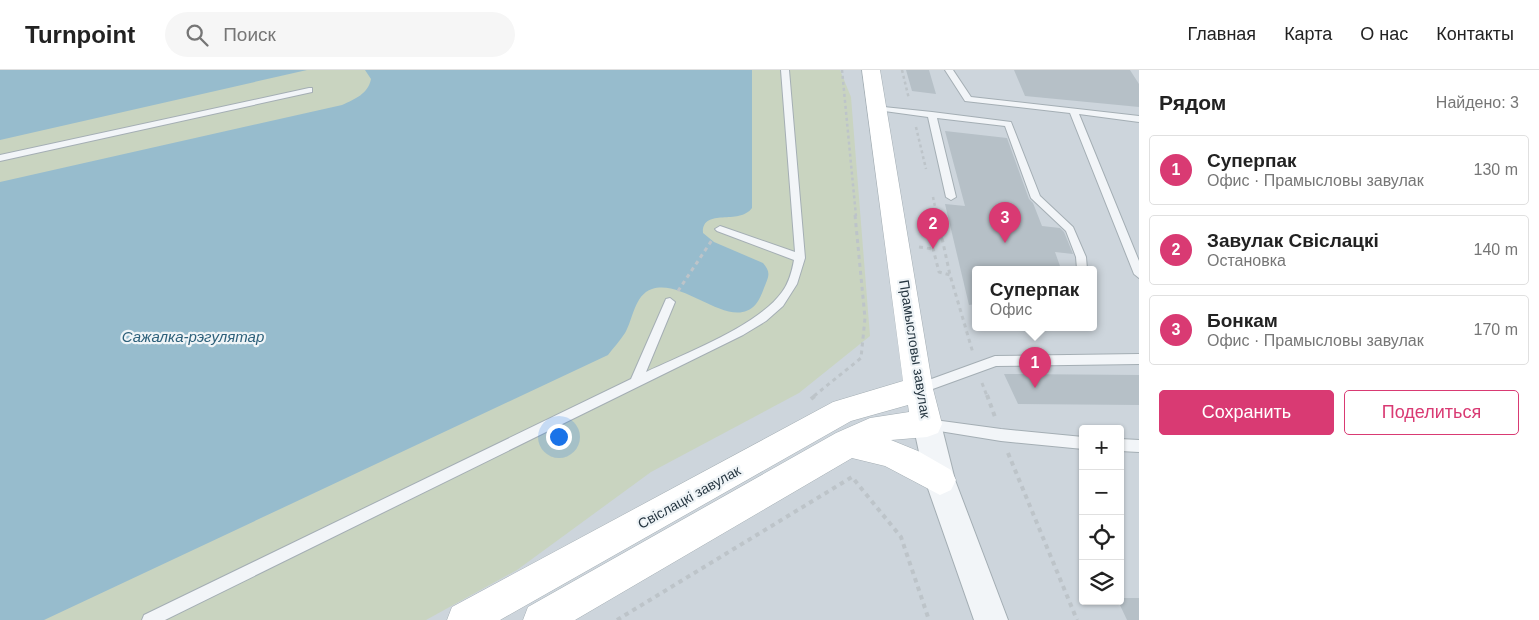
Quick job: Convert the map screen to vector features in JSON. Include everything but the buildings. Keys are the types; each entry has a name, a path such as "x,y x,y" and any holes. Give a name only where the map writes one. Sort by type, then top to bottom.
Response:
{"main road":[{"name":"Прамысловы завулак","path":"871,70 919,389 927,424"},
{"name":"Свіслацкі завулак","path":"465,620 843,411 919,389"},
{"path":"541,620 870,431 895,426 927,424"},
{"path":"847,443 872,446 899,456 940,480"}],"street":[{"name":"Прамысловы завулак","path":"927,424 940,480 991,620"}],"lane":[{"path":"149,620 635,384 760,320 778,306 790,291 800,258 785,70"},
{"path":"948,70 968,100 1139,119"},
{"path":"0,158 309,90"},
{"path":"877,108 1008,124 1036,198 1070,229 1081,257 1082,266"},
{"path":"1074,112 1139,274"},
{"path":"932,114 951,197"},
{"path":"720,229 800,258"},
{"path":"1126,243 1139,245"},
{"path":"635,384 670,302"},
{"path":"919,389 995,361 1139,360"},
{"path":"927,424 1001,436 1079,443"},
{"path":"1124,446 1139,446"}],"path":[{"path":"804,405 861,358 865,318 842,70"},
{"path":"670,302 720,229"},
{"path":"943,238 930,237 939,272 950,275"},
{"path":"617,620 852,477 900,537 929,620"}],"shaded area":[{"path":"0,70 1139,70 1139,620 0,620"}],"green space":[{"name":"Сажалка-рэгулятар","path":"0,70 840,70 851,97 870,336 799,393 651,472 517,570 426,620 0,620"}],"water":[{"path":"0,70 307,70 0,140"},
{"name":"Сажалка-рэгулятар","path":"365,70 752,70 752,208 739,216 715,218 708,221 704,225 703,233 714,242 763,263 768,270 768,275 759,299 756,304 746,311 734,312 721,309 679,291 665,288 652,289 641,297 628,328 608,355 44,620 0,620 0,182 342,105 352,101 367,89 371,79"}],"place":[{"name":"Бонкам","path":"1005,243"},
{"name":"Завулак Свіслацкі","path":"933,249"},
{"name":"Суперпак","path":"1035,388"}]}
